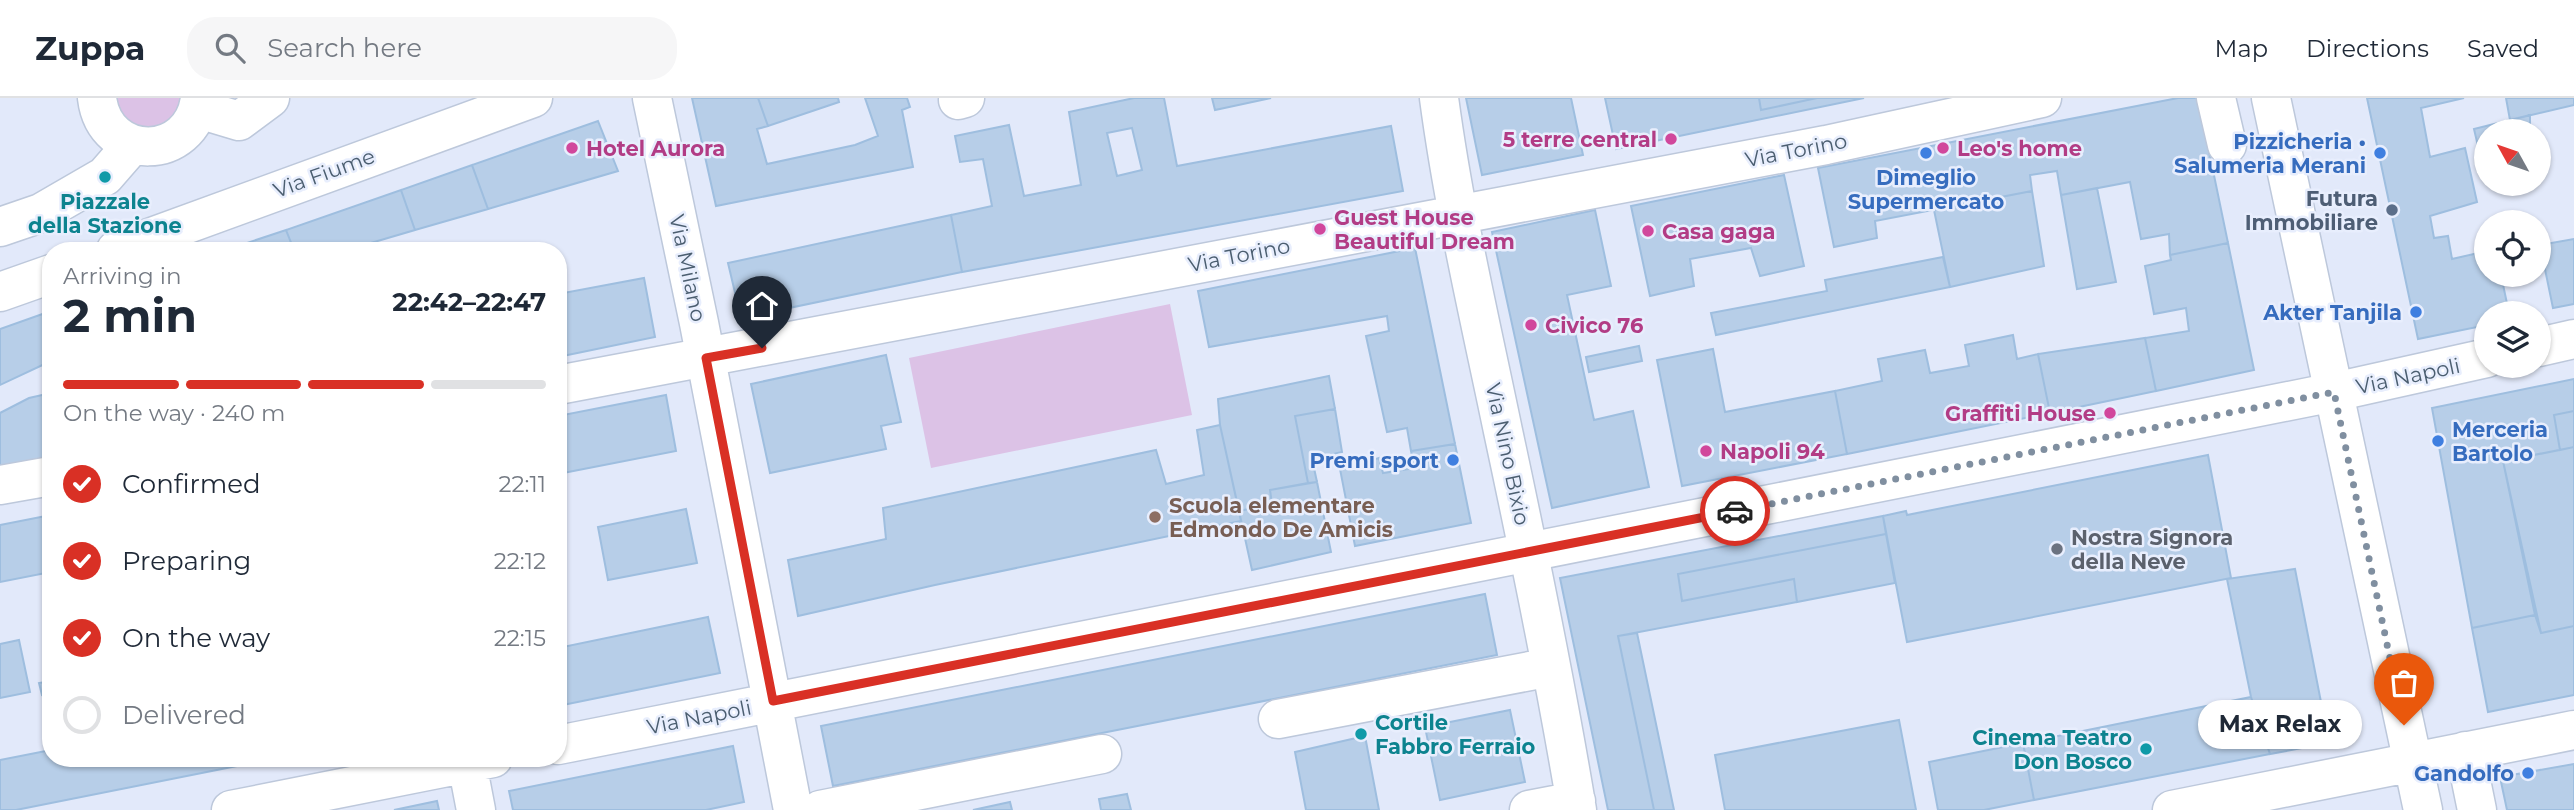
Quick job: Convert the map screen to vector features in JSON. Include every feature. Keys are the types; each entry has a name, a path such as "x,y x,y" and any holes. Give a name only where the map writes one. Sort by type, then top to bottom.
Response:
{"street":[{"path":"97,98 105,124 117,136 132,145 148,148 165,145 180,136 192,124 199,104 239,121 270,98"},
{"name":"Via Fiume","path":"138,242 533,98"},
{"name":"Via Milano","path":"652,98 706,358 793,810"},
{"name":"Via Nino Bixio","path":"1439,98 1457,214 1529,552 1576,805"},
{"name":"Via Torino","path":"567,383 1825,145 2042,98"},
{"path":"2216,98 2227,145"},
{"path":"2274,109 2423,810"},
{"path":"0,226 41,213 105,176 132,145"},
{"path":"0,292 42,277"},
{"path":"2551,344 2574,339"},
{"name":"Via Napoli","path":"567,743 2334,392 2474,361"},
{"path":"0,485 42,478"},
{"path":"1278,719 1551,667"},
{"path":"2172,810 2574,730"},
{"path":"2465,751 2477,810"},
{"path":"820,810 1102,754"},
{"path":"231,810 315,802 448,767"},
{"path":"475,767 476,810"},
{"path":"1529,810 1576,805"}],"shaded area":[{"path":"114,98 183,98 170,123 148,130 127,122"},
{"path":"1170,304 1192,415 931,468 909,358"}],"building":[{"path":"692,98 758,98 768,126 757,129 767,164 855,145 878,136 865,98 907,98 910,107 902,110 913,167 716,206"},
{"path":"758,98 838,98 839,102 768,126"},
{"path":"1134,98 1164,98 1177,166 1391,126 1403,191 962,272 951,215 992,206 983,159 960,162 955,136 1009,125 1024,196 1081,185 1069,112","holes":["1132,128 1142,170 1117,176 1107,133"]},
{"path":"1212,98 1271,98 1215,110"},
{"path":"1466,98 1571,98 1583,155 1482,175"},
{"path":"1605,98 1759,98 1761,110 1817,98 1864,98 1616,149"},
{"path":"1759,98 1817,98 1761,110"},
{"path":"2178,98 2198,98 2228,243 2170,255 2169,234 2141,239 2130,182 2061,195 2057,171 2030,175 2032,191 1875,221 1877,238 1834,247 1818,168"},
{"path":"2367,98 2464,98 2421,108 2430,157 2465,148 2477,202 2430,216 2434,238 2448,236 2452,259 2474,254 2474,287 2504,287 2506,301 2474,301 2474,328 2418,339"},
{"path":"2506,98 2574,98 2574,105 2510,119"},
{"path":"2530,115 2530,119 2514,119"},
{"path":"598,121 618,171 488,209 472,165"},
{"path":"472,165 488,209 415,230 401,190"},
{"path":"1784,175 1804,266 1760,276 1751,248 1690,259 1694,286 1650,296 1631,206"},
{"path":"2097,188 2116,282 2077,289 2061,195"},
{"path":"401,190 415,230 374,242 291,242 286,230"},
{"path":"2032,191 2044,266 1950,287 1934,210"},
{"path":"1595,210 1611,286 1567,295 1594,420 1633,411 1649,487 1552,508 1492,232"},
{"path":"951,215 962,272 741,318 728,263"},
{"path":"286,230 291,242 250,242"},
{"path":"2574,239 2574,304 2553,308 2549,287 2551,287 2551,243"},
{"path":"2228,243 2254,370 2156,391 2145,338 2189,331 2186,308 2154,314 2145,266 2171,260 2170,255"},
{"path":"1415,248 1455,444 1411,451 1407,428 1387,432 1366,336 1389,331 1387,316 1209,347 1198,291"},
{"path":"1943,257 1950,287 1716,335 1711,313 1827,291 1825,280"},
{"path":"644,278 655,337 567,355 567,292"},
{"path":"42,314 42,365 0,385 0,329"},
{"path":"2013,335 2017,359 2038,354 2050,413 1847,454 1835,391 1882,381 1878,359 1925,350 1930,373 1969,366 1965,345"},
{"path":"2145,338 2156,391 2050,413 2038,354"},
{"path":"1639,346 1642,361 1589,372 1586,357"},
{"path":"1713,349 1725,412 1835,391 1847,454 1682,486 1657,360"},
{"path":"886,355 901,422 881,426 886,449 770,473 751,384"},
{"path":"1329,376 1335,409 1295,416 1308,483 1270,490 1272,504 1239,511 1220,425 1218,399"},
{"path":"2574,379 2574,411 2554,415 2560,450 2503,461 2535,615 2472,628 2432,408"},
{"path":"42,395 42,459 0,467 0,413 29,398"},
{"path":"666,395 676,451 567,472 567,414"},
{"path":"1335,409 1342,452 1312,459 1317,482 1308,483 1295,416"},
{"path":"2574,411 2574,447 2560,450 2554,415"},
{"path":"1220,425 1241,521 798,616 788,560 886,539 883,508 1156,450 1166,484 1204,475 1197,430"},
{"path":"1455,444 1471,523 1355,546 1340,469 1379,458 1383,473 1415,468 1411,451"},
{"path":"2574,447 2574,626 2541,633 2503,461"},
{"name":"Nostra Signora della Neve","path":"2208,455 2231,578 1907,642 1883,516 1906,511 1907,515"},
{"path":"1317,482 1331,552 1252,570 1239,511 1272,504 1270,490"},
{"path":"686,509 697,563 608,580 598,527"},
{"path":"1883,516 1886,534 1678,574 1682,601 1794,579 1797,602 1618,636 1654,810 1608,810 1560,578"},
{"path":"42,517 42,574 0,582 0,525"},
{"path":"1886,534 1895,583 1797,602 1794,579 1682,601 1678,574"},
{"path":"2295,569 2329,743 2270,754 2251,697 2227,579"},
{"path":"1485,594 1497,655 833,786 821,726"},
{"path":"2535,615 2541,633 2574,626 2574,695 2488,712 2472,628"},
{"path":"708,617 720,673 567,704 567,646"},
{"path":"1637,633 1674,810 1654,810 1618,636"},
{"path":"19,640 30,692 0,698 0,644"},
{"name":"Cinema Teatro Don Bosco","path":"2251,697 2270,754 2034,800 2023,743"},
{"path":"1510,710 1525,782 1440,800 1425,727"},
{"path":"1899,720 1916,810 1725,810 1715,755"},
{"path":"1365,736 1379,810 1306,810 1295,752"},
{"path":"2023,743 2034,800 1984,810 1938,810 1929,762"},
{"path":"733,746 744,802 706,810 513,810 509,791"},
{"path":"42,752 42,767 232,767 16,810 0,810 0,760"},
{"path":"2574,764 2574,810 2507,810 2500,777"},
{"path":"1127,794 1131,810 1101,810 1099,799"},
{"path":"437,801 439,810 394,810"},
{"path":"1010,802 1012,810 973,810"}],"way so far":[{"path":"1735,511 2334,392 2404,725"}],"place":[{"name":"5 terre central","path":"1671,139"},
{"name":"Hotel Aurora","path":"572,148"},
{"name":"Leo's home","path":"1943,148"},
{"name":"Dimeglio Supermercato","path":"1926,153"},
{"name":"Pizzicheria • Salumeria Merani","path":"2380,153"},
{"name":"Piazzale della Stazione","path":"105,177"},
{"name":"Futura Immobiliare","path":"2392,210"},
{"name":"Guest House Beautiful Dream","path":"1320,229"},
{"name":"Casa gaga","path":"1648,231"},
{"name":"Akter Tanjila","path":"2416,312"},
{"name":"Civico 76","path":"1531,325"},
{"name":"Graffiti House","path":"2110,413"},
{"name":"Merceria Bartolo","path":"2438,441"},
{"name":"Napoli 94","path":"1706,451"},
{"name":"Premi sport","path":"1453,460"},
{"name":"Scuola elementare Edmondo De Amicis","path":"1155,517"},
{"name":"Nostra Signora della Neve","path":"2057,549"},
{"name":"Max Relax","path":"2404,725"},
{"name":"Cortile Fabbro Ferraio","path":"1361,734"},
{"name":"Cinema Teatro Don Bosco","path":"2146,749"},
{"name":"Gandolfo","path":"2528,773"}],"route":[{"path":"762,348 706,358 773,701 1735,511"}]}
